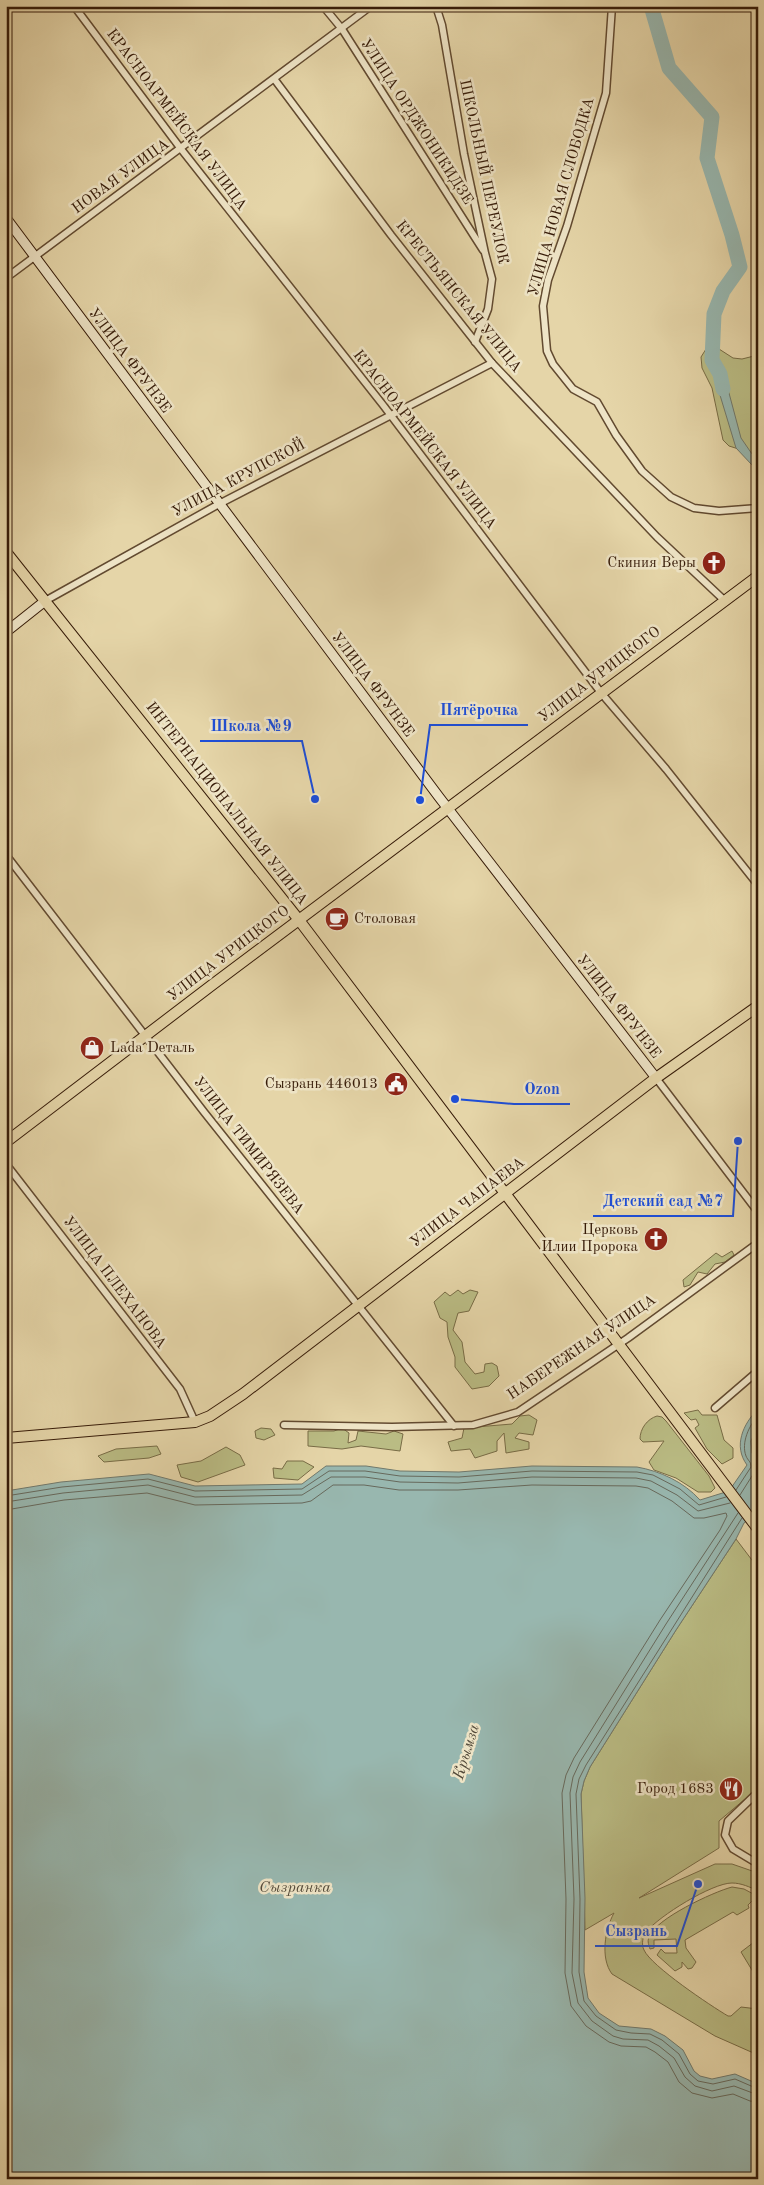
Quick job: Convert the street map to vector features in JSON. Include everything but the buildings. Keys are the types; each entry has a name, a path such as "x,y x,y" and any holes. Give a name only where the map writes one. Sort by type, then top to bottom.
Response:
{"main road":[{"name":"ИНТЕРНАЦИОНАЛЬНАЯ УЛИЦА","path":"6,552 299,920 758,1529"},
{"name":"УЛИЦА УРИЦКОГО","path":"6,1142 447,808 757,579"},
{"name":"УЛИЦА ЧАПАЕВА","path":"195,1422 229,1404 656,1078 758,1006"},
{"path":"6,1438 195,1422"}],"street":[{"name":"КРАСНОАРМЕЙСКАЯ УЛИЦА","path":"74,6 180,149 392,417 602,694 672,777 758,885"},
{"name":"УЛИЦА ОРДЖОНИКИДЗЕ","path":"323,6 342,29 485,253"},
{"name":"НОВАЯ УЛИЦА","path":"6,278 275,80 371,6"},
{"name":"ШКОЛЬНЫЙ ПЕРЕУЛОК","path":"436,6 442,25 464,154 492,279 488,309 475,342"},
{"name":"УЛИЦА НОВАЯ СЛОБОДКА","path":"612,6 606,93 567,226 548,280 543,306 547,350 553,364 573,389 597,402 616,435 642,471 671,497 694,508 719,511 758,508"},
{"name":"КРЕСТЬЯНСКАЯ УЛИЦА","path":"275,80 391,236 492,363 657,537 725,601"},
{"name":"УЛИЦА ФРУНЗЕ","path":"6,218 447,808 758,1212"},
{"name":"УЛИЦА КРУПСКОЙ","path":"6,632 45,600 219,504 392,417 492,363"},
{"name":"УЛИЦА ТИМИРЯЗЕВА","path":"6,855 146,1036 454,1426"},
{"name":"УЛИЦА ПЛЕХАНОВА","path":"6,1164 180,1389 195,1422"},
{"name":"НАБЕРЕЖНАЯ УЛИЦА","path":"284,1425 473,1426 518,1412 618,1344 758,1243"},
{"path":"715,1408 758,1371"},
{"path":"758,1792 728,1821 725,1828 725,1835 733,1849 758,1864"}],"green space":[{"path":"706,349 719,349 733,358 742,359 758,355 758,455 729,446 723,440 712,388 702,368 701,357"},
{"path":"732,1251 734,1255 725,1262 715,1264 707,1274 698,1272 690,1285 684,1287 683,1280 716,1253 722,1257"},
{"path":"458,1290 463,1294 470,1290 478,1292 469,1311 458,1313 453,1330 462,1342 465,1362 475,1374 484,1372 485,1364 492,1363 497,1366 499,1376 489,1386 472,1389 455,1367 455,1357 448,1337 447,1322 440,1318 434,1302 445,1292 450,1296"},
{"path":"698,1410 702,1415 717,1415 724,1440 733,1448 733,1458 722,1464 707,1449 695,1428 699,1425 696,1419 691,1420 684,1413"},
{"path":"529,1415 537,1420 533,1435 519,1433 515,1438 529,1442 529,1449 506,1453 504,1433 497,1441 497,1451 475,1458 470,1449 451,1451 448,1442 462,1438 464,1428 512,1424 520,1416"},
{"path":"657,1416 662,1417 666,1421 709,1476 715,1488 711,1492 698,1492 676,1478 654,1470 649,1462 664,1441 643,1442 640,1439 645,1425 650,1419"},
{"path":"261,1428 271,1429 275,1435 264,1440 256,1438 255,1431"},
{"path":"342,1428 349,1433 348,1443 356,1440 358,1431 386,1434 394,1431 403,1434 400,1451 361,1446 342,1449 308,1446 308,1431 334,1431"},
{"path":"157,1446 161,1454 149,1458 104,1462 98,1456 116,1449"},
{"path":"226,1447 240,1455 245,1465 198,1482 181,1477 177,1465 201,1461"},
{"path":"287,1461 303,1461 314,1467 298,1480 274,1478 273,1468 282,1469"},
{"path":"736,1539 758,1568 758,1788 719,1821 719,1848 639,1898 715,1864 732,1864 758,1873 758,1891 735,1883 723,1884 699,1894 674,1909 646,1932 643,1938 643,1948 658,1966 682,1985 728,2016 731,2016 741,2007 758,2009 758,2055 715,2036 612,1974 606,1960 605,1944 608,1927 614,1913 585,1930 581,1794 584,1781 590,1767 676,1630"},
{"path":"732,1887 744,1889 757,1896 748,1905 749,1908 737,1915 733,1912 685,1940 686,1948 696,1962 692,1968 688,1969 682,1962 682,1967 675,1971 657,1955 661,1949 665,1953 677,1953 676,1939 654,1940 654,1948 650,1949 649,1937 662,1922 699,1900"},
{"path":"758,1939 758,1980 741,1952"}],"water":[{"path":"719,369 729,393 741,438 752,454 758,457 758,466 752,465 736,448 713,372"},
{"name":"Сызранка","path":"758,1409 758,1513 744,1523 736,1539 676,1630 590,1767 581,1794 585,1898 584,1972 588,1998 599,2013 619,2026 651,2029 665,2036 683,2050 694,2071 700,2076 712,2079 735,2074 758,2084 758,2179 6,2179 6,1491 61,1482 149,1474 195,1486 302,1484 326,1466 366,1466 400,1471 459,1472 532,1466 637,1467 671,1478 687,1488 700,1500 729,1491 747,1465 743,1458 740,1443 744,1428"}],"waterway":[{"name":"Крымза","path":"651,6 669,68 712,117 707,158 732,235 740,267 723,291 714,314 712,360 720,374 723,389"}],"place":[{"name":"Скиния Веры","path":"714,563"},
{"name":"Школа №9","path":"315,799"},
{"name":"Пятёрочка","path":"420,800"},
{"name":"Столовая","path":"337,919"},
{"name":"Lada Dеталь","path":"92,1048"},
{"name":"Сызрань 446013","path":"396,1084"},
{"name":"Ozon","path":"455,1099"},
{"name":"Детский сад №7","path":"738,1141"},
{"name":"Церковь Илии Пророка","path":"656,1239"},
{"name":"Город 1683","path":"731,1789"},
{"name":"Сызрань","path":"698,1884"}]}
